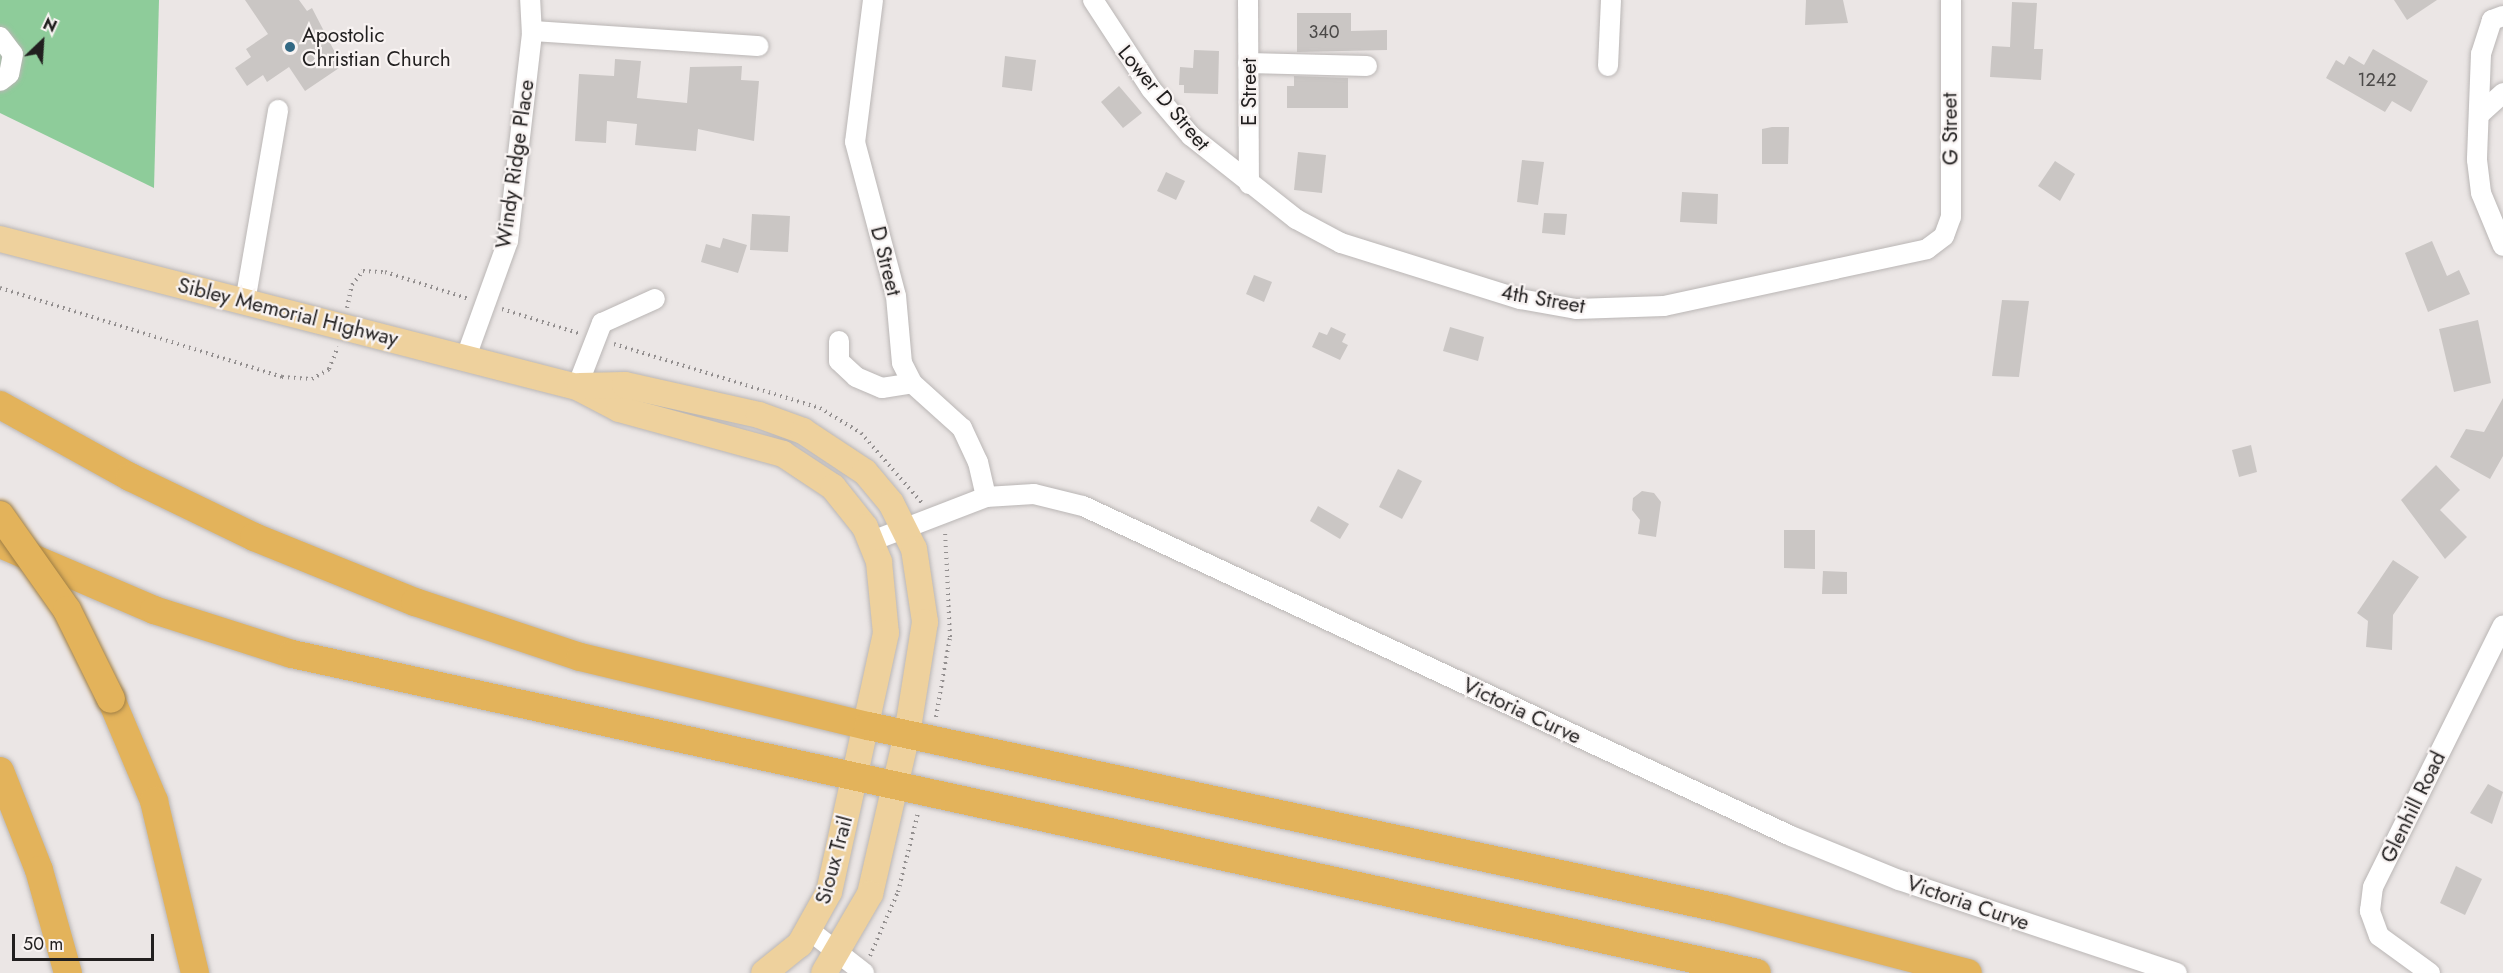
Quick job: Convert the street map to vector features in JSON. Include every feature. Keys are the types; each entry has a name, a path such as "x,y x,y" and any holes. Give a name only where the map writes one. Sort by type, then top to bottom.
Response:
{"highway":[{"path":"0,405 175,500 415,602 601,663 868,726 1734,912 1968,973"},
{"path":"0,515 67,610 111,699 164,834 195,973"},
{"path":"0,544 154,610 292,654 853,779 1757,973"},
{"path":"0,771 39,870 68,973"}],"main road":[{"name":"Sibley Memorial Highway","path":"0,239 577,387"},
{"name":"Sioux Trail","path":"577,387 625,385 759,415 803,431 864,472 904,529 920,569 926,622 920,737 894,787 870,894 832,963"},
{"path":"577,387 619,409 760,445 803,464 847,502 872,541"},
{"name":"Sioux Trail","path":"764,973 809,930 829,892 853,779 868,726 887,610 872,541"}],"street":[{"name":"Windy Ridge Place","path":"466,357 508,241 532,31 530,0"},
{"name":"D Street","path":"873,0 855,142 896,296 902,363 912,383 962,428 978,462 986,497"},
{"name":"Lower D Street","path":"1093,0 1157,96 1191,136 1249,184"},
{"name":"E Street","path":"1248,0 1249,184"},
{"path":"1608,66 1611,0"},
{"name":"G Street","path":"1927,249 1944,236 1951,218 1951,0"},
{"path":"2503,16 2492,20 2481,54 2481,113 2477,160 2481,193 2503,246"},
{"path":"532,31 759,46"},
{"path":"0,37 13,54 9,74 0,81"},
{"path":"1248,63 1367,66"},
{"path":"2481,113 2503,93"},
{"path":"245,302 278,110"},
{"name":"4th Street","path":"1249,184 1341,243 1520,299 1576,309 1664,306 1927,249"},
{"path":"577,387 593,338 612,315 655,299"},
{"path":"839,341 839,361 856,377 882,388 912,383"},
{"name":"Victoria Curve","path":"872,541 986,497 1034,494 1083,506 1791,836 1899,880 2177,973"},
{"name":"Glenhill Road","path":"2430,973 2379,936 2370,911 2373,887 2503,625"},
{"path":"809,930 832,963 863,972"}],"path":[{"path":"0,288 282,377 312,379 329,369 343,326 352,285 363,271 385,272 820,408 861,433 949,536 944,558 950,637 920,737"},
{"path":"863,972 898,892 922,793"}],"green space":[{"path":"0,0 159,0 154,188 0,113"}],"building":[{"name":"Apostolic Christian Church","path":"245,0 299,0 307,11 312,8 342,66 305,91 289,67 267,82 263,75 247,86 235,68 251,57 246,49 268,34"},
{"path":"1806,0 1843,0 1848,23 1805,25"},
{"path":"2394,0 2437,0 2407,20"},
{"path":"2012,2 2037,3 2034,49 2043,49 2041,80 1990,77 1992,46 2010,47"},
{"path":"1297,13 1351,13 1351,31 1387,30 1387,50 1297,52"},
{"path":"2373,49 2428,81 2411,112 2392,101 2385,112 2326,78 2336,60 2344,65 2349,56 2364,65"},
{"path":"1194,50 1219,51 1218,94 1184,93 1184,85 1179,85 1180,67 1193,68"},
{"path":"1005,56 1036,60 1032,91 1002,87"},
{"path":"615,59 641,61 637,98 687,103 690,67 742,66 741,80 759,81 754,141 698,129 696,151 635,145 637,124 607,121 606,143 575,141 579,74 614,76"},
{"path":"1294,76 1348,78 1348,108 1287,108 1287,86 1294,86"},
{"path":"1119,86 1142,113 1123,128 1101,102"},
{"path":"1789,127 1788,164 1762,164 1762,129"},
{"path":"1298,152 1326,155 1322,193 1294,190"},
{"path":"1522,160 1544,162 1538,205 1517,202"},
{"path":"2055,161 2075,174 2060,201 2038,186"},
{"path":"1166,172 1185,181 1176,200 1157,191"},
{"path":"1682,192 1718,194 1717,224 1680,222"},
{"path":"1544,213 1567,214 1565,235 1542,233"},
{"path":"752,214 790,216 788,252 750,250"},
{"path":"723,238 747,245 738,273 701,262 706,244 720,248"},
{"path":"2432,241 2447,276 2459,270 2470,294 2428,312 2405,253"},
{"path":"1254,275 1272,282 1264,302 1246,294"},
{"path":"2002,300 2029,301 2019,377 1992,376"},
{"path":"2478,320 2491,383 2454,392 2439,329"},
{"path":"1331,327 1346,334 1342,342 1348,345 1340,360 1312,347 1319,332 1327,335"},
{"path":"1450,327 1484,337 1478,361 1443,351"},
{"path":"2503,398 2503,456 2490,479 2450,457 2466,429 2484,432"},
{"path":"2251,445 2257,472 2239,477 2232,450"},
{"path":"2436,465 2460,490 2440,510 2467,537 2445,559 2401,500"},
{"path":"1398,469 1422,481 1402,519 1379,507"},
{"path":"1642,491 1654,493 1661,502 1656,537 1638,534 1640,520 1632,510 1633,498"},
{"path":"1318,506 1349,524 1340,539 1310,521"},
{"path":"1784,530 1815,530 1815,569 1784,568"},
{"path":"2393,560 2419,577 2393,615 2392,650 2366,647 2368,621 2357,613"},
{"path":"1823,571 1847,572 1847,594 1822,594"},
{"path":"2488,784 2503,792 2492,824 2470,813"},
{"path":"2456,866 2482,879 2465,915 2440,903"}],"place":[{"name":"Apostolic Christian Church","path":"290,47"}]}
